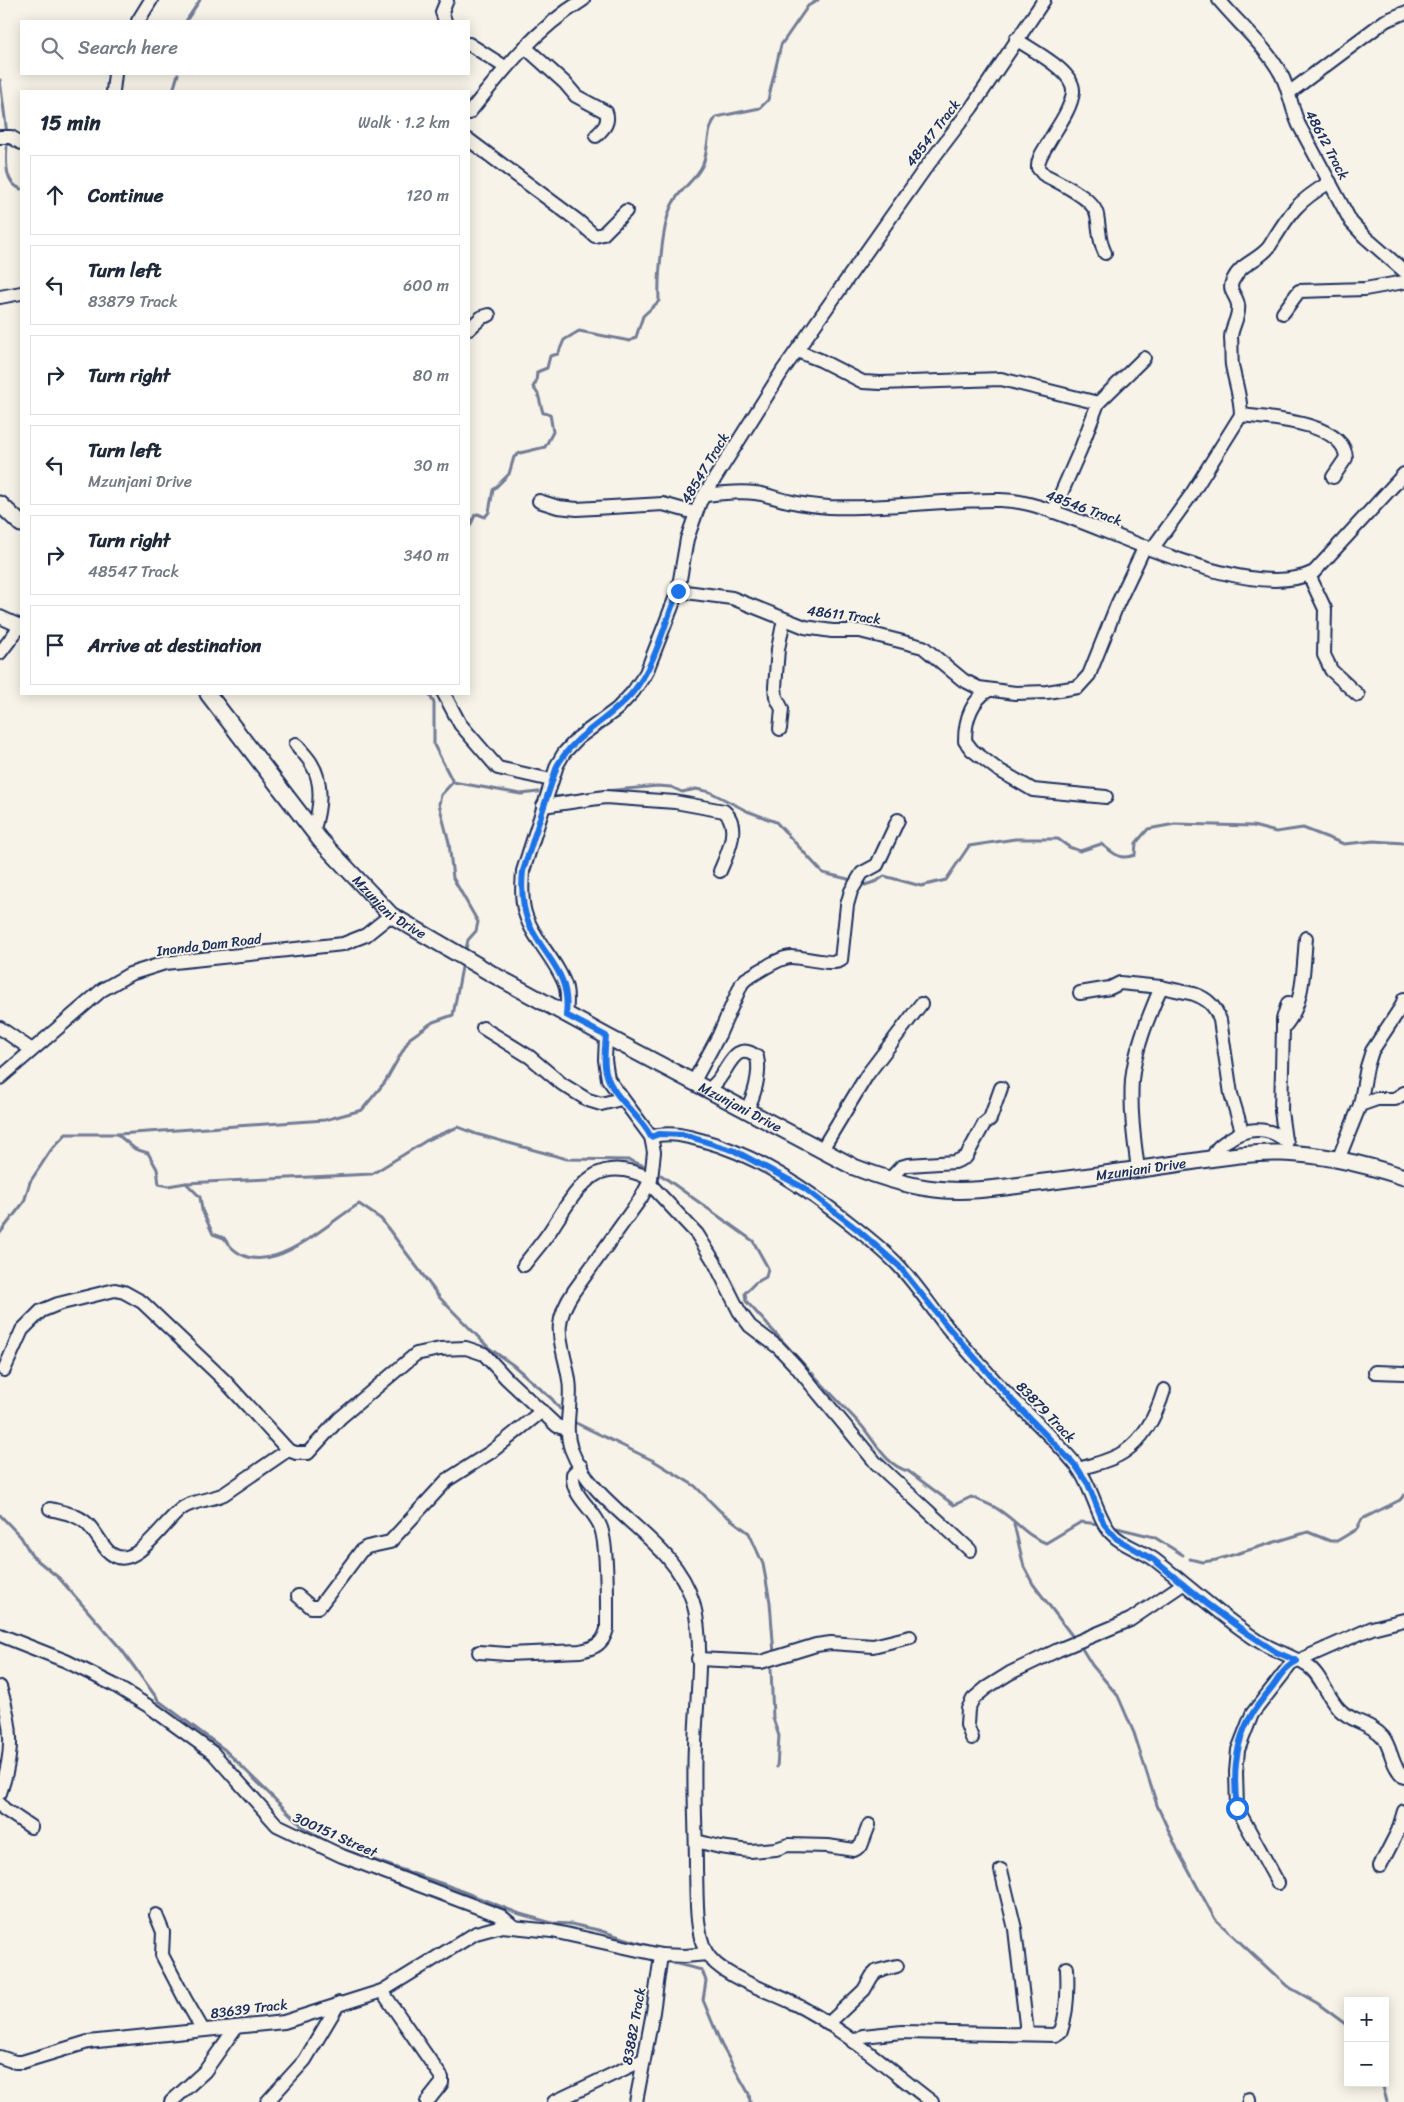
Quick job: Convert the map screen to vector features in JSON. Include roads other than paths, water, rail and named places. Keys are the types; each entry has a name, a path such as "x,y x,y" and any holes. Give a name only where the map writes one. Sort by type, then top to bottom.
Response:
{"main road":[{"path":"2,509 20,523"},
{"name":"Mzunjani Drive","path":"209,695 314,832 391,915 566,1015 746,1112 854,1167 890,1180 937,1189 974,1190 1213,1158 1252,1154 1296,1154 1353,1162 1404,1177"}],"street":[{"path":"139,20 151,0"},
{"path":"445,20 442,12 447,0"},
{"name":"48547 Track","path":"566,1015 568,1000 566,987 532,931 523,903 523,871 551,780 564,753 578,738 617,709 633,692 646,672 678,591 687,538 695,513 766,396 924,170 972,106 1044,0"},
{"name":"48612 Track","path":"1219,0 1274,62 1290,92 1292,110 1351,222 1365,237 1404,271"},
{"path":"470,112 505,67 547,26 577,2"},
{"path":"1290,92 1385,21 1404,13"},
{"path":"1016,40 1062,70 1071,80 1073,90 1069,104 1040,157 1038,168 1043,174 1092,204 1097,214 1100,242 1105,253"},
{"path":"470,45 505,67"},
{"path":"525,47 565,83 576,96 606,112 608,121 606,126 596,136"},
{"path":"113,90 115,75"},
{"path":"0,137 11,137 20,142"},
{"path":"470,141 578,221 595,236 603,234 626,210"},
{"path":"1149,547 1191,495 1241,415 1232,364 1232,332 1237,319 1238,305 1231,291 1233,281 1246,264 1265,252 1289,214 1302,200 1330,182"},
{"path":"1283,313 1299,291 1364,289 1404,282"},
{"path":"0,297 20,293"},
{"path":"470,328 482,317 489,315"},
{"path":"797,351 820,360 863,382 1001,379 1098,403"},
{"path":"1053,512 1098,403 1144,358"},
{"path":"1241,415 1298,421 1326,432 1337,439 1344,447 1346,458 1334,478"},
{"name":"48546 Track","path":"706,495 754,493 806,505 830,507 870,507 988,499 1008,500 1030,504 1053,512 1192,565 1233,575 1276,581 1291,580 1314,572 1328,559 1404,474"},
{"path":"539,501 558,507 577,508 664,504 695,513"},
{"name":"48611 Track","path":"678,591 732,598 805,627 860,630 923,647 968,684 989,690 1030,693 1066,690 1078,687 1089,675 1117,605 1149,547"},
{"path":"1308,575 1325,609 1324,655 1331,670 1358,695"},
{"path":"0,617 20,626"},
{"path":"780,729 782,710 776,697 775,687 778,649 784,619"},
{"path":"0,653 20,627"},
{"path":"989,690 977,700 968,717 965,741 972,750 997,769 1037,792 1066,792 1106,797"},
{"path":"445,695 460,724 495,766 503,770 551,780"},
{"path":"296,744 311,763 319,785 319,814 314,832"},
{"path":"543,806 612,797 684,803 724,811 729,816 733,827 726,856 720,871"},
{"path":"692,1082 719,1035 742,983 746,979 785,958 801,958 834,963 841,960 847,905 851,891 862,873 877,865 898,820"},
{"name":"Inanda Dam Road","path":"0,1078 102,990 130,974 165,963 343,944 366,935 391,915"},
{"path":"1283,1028 1292,1018 1298,1005 1306,938"},
{"path":"1080,993 1120,984 1161,987 1204,998 1217,1011 1231,1094 1242,1131"},
{"path":"1138,1169 1133,1130 1132,1079 1147,1020 1161,987"},
{"path":"1338,1160 1360,1105 1372,1051 1401,1007 1404,999"},
{"path":"1285,1140 1281,1111 1283,1019 1288,1003"},
{"path":"821,1151 867,1075 921,1004"},
{"path":"0,1028 32,1050"},
{"path":"483,1028 530,1057 562,1084 588,1100 602,1104 621,1099"},
{"path":"606,1036 606,1072 621,1099 648,1130 654,1152 650,1181 641,1198 574,1291 562,1315 559,1336 570,1391 567,1429 572,1450 588,1478 614,1507 670,1559 681,1576 693,1603 698,1636 694,1760 700,1932 707,1954 729,1972 792,2002 828,2024 932,2102"},
{"path":"708,1091 720,1079 734,1055 740,1053 753,1054 757,1057 758,1067 754,1095 746,1112"},
{"path":"890,1180 902,1167 908,1165 955,1162 966,1157 984,1124 990,1119 1001,1088"},
{"path":"1360,1105 1377,1100 1394,1100 1404,1093"},
{"path":"1213,1158 1215,1150 1220,1145 1242,1131 1261,1129 1272,1132 1285,1140 1293,1147 1296,1154"},
{"name":"83879 Track","path":"651,1137 659,1134 684,1135 735,1151 804,1188 838,1213 899,1266 947,1326 1012,1400 1059,1446 1079,1469 1088,1484 1104,1524 1117,1539 1149,1556 1252,1637 1276,1652 1306,1664 1314,1671 1329,1698 1342,1712 1381,1734 1395,1765 1404,1777"},
{"path":"524,1265 552,1230 567,1204 594,1176 610,1169 622,1168 637,1172 650,1181 697,1234 715,1263 739,1311 750,1326 779,1348 795,1365 876,1463 970,1550"},
{"path":"4,1370 22,1330 41,1311 58,1304 115,1290 124,1292 142,1302 224,1380 288,1450 296,1454 308,1453 328,1429 353,1406 416,1354 429,1350 466,1348 477,1350 491,1361 507,1379 557,1426 567,1429"},
{"path":"1375,1372 1404,1373"},
{"path":"1079,1469 1123,1453 1131,1446 1150,1424 1164,1390"},
{"path":"298,1596 311,1607 319,1607 361,1550 390,1542 447,1480 491,1452 542,1411"},
{"path":"50,1510 76,1516 84,1520 113,1556 130,1557 143,1547 174,1515 184,1508 193,1502 216,1498 224,1494 288,1450"},
{"path":"478,1652 508,1654 580,1651 590,1649 602,1642 607,1629 603,1540 599,1523 572,1482 573,1474 581,1466"},
{"path":"972,1738 967,1725 968,1709 973,1699 986,1688 1010,1673 1058,1650 1130,1620 1183,1584"},
{"path":"1278,1883 1237,1808 1236,1772 1238,1750 1252,1714 1291,1664 1372,1628 1404,1620"},
{"name":"300151 Street","path":"0,1636 66,1661 114,1685 150,1707 213,1753 278,1826 342,1856 501,1916 513,1926 552,1931 661,1955 685,1956 707,1954"},
{"path":"698,1659 761,1662 816,1645 830,1643 873,1646 910,1637"},
{"path":"0,1687 9,1714 11,1748 6,1776 0,1793"},
{"path":"0,1804 31,1826"},
{"path":"1380,1866 1398,1831 1404,1811"},
{"path":"696,1841 720,1847 750,1850 776,1849 788,1845 828,1846 854,1850 861,1846 869,1825"},
{"path":"1000,1870 1015,1929 1027,2033"},
{"path":"156,1915 163,1932 162,1956 203,2030"},
{"name":"83639 Track","path":"0,2057 6,2060 22,2062 88,2042 284,2022 339,2003 382,1991 476,1933 494,1927 513,1926"},
{"name":"83882 Track","path":"636,2102 661,1955"},
{"path":"828,2024 864,1990 872,1976 877,1972 897,1966"},
{"path":"853,2042 863,2036 902,2032 1055,2035 1061,2031 1068,1992 1067,1968"},
{"path":"382,1991 442,2078 442,2083 427,2102"},
{"path":"267,2102 305,2060 339,2003"},
{"path":"171,2102 205,2071 236,2027"},
{"path":"554,2102 643,2060"}],"waterway":[{"path":"187,20 200,0"},
{"path":"470,526 475,515 478,514 485,517 489,512 493,490 509,474 514,457 520,453 545,447 553,432 550,414 543,413 538,394 533,387 536,382 537,372 547,368 550,356 558,354 564,340 579,331 630,341 636,337 643,316 659,301 661,251 669,212 676,198 697,174 703,164 713,122 716,117 760,108 768,100 781,45 808,6 818,0"},
{"path":"173,90 178,75"},
{"path":"0,80 7,134"},
{"path":"7,140 6,161 8,175 15,186 20,188"},
{"path":"430,695 434,703 434,745 453,782 441,795 439,804 449,843 453,878 478,922 476,931 468,940 465,953"},
{"path":"453,782 521,794 538,792"},
{"path":"605,791 658,786 671,787 682,792 696,789 710,792 747,811 776,822 823,873 852,880"},
{"path":"553,797 586,794"},
{"path":"861,882 865,885 877,881 884,876 921,886 946,880 969,846 1015,839 1058,839 1069,847 1080,851 1101,844 1121,857 1129,857 1135,855 1136,843 1148,829 1175,824 1253,826 1276,832 1303,828 1344,844 1374,841 1404,843"},
{"path":"118,1134 325,1120 362,1110 385,1082 410,1038 433,1022 453,1015 463,962"},
{"path":"186,1183 372,1174 429,1139 458,1127 476,1134 567,1159 629,1160 649,1168"},
{"path":"0,1233 24,1202 30,1182 51,1150 66,1134 117,1134 135,1149 148,1153 157,1169 159,1184 168,1186 186,1183 200,1197 202,1210 213,1234 224,1238 238,1253 255,1258 273,1257 291,1249 359,1204 381,1219 440,1298 489,1348 513,1365 552,1399 560,1409"},
{"path":"661,1175 753,1241 768,1268 766,1277 755,1283 745,1293 746,1301 808,1369"},
{"path":"812,1373 861,1425 881,1452 893,1464 908,1471 954,1505 971,1497 991,1505 1028,1533 1046,1543 1081,1522 1099,1524"},
{"path":"576,1423 654,1461 695,1486 720,1511 749,1533 763,1564 770,1602 774,1654"},
{"path":"1190,1559 1202,1562 1216,1560 1308,1532 1330,1541 1337,1541 1357,1529 1362,1519 1400,1500 1404,1495"},
{"path":"0,1515 21,1537 32,1556 59,1578 121,1649 159,1701 225,1750 302,1826 333,1846 446,1885 520,1914 552,1923 571,1924 598,1930 649,1946"},
{"path":"1014,1524 1024,1567 1033,1584 1073,1637"},
{"path":"1117,1528 1154,1537 1183,1555"},
{"path":"1081,1647 1092,1665 1118,1696 1134,1733 1157,1805 1179,1853 1215,1919 1287,1986 1317,2003 1344,2023"},
{"path":"771,1669 773,1718 779,1736 777,1767"},
{"path":"673,1963 702,1970 706,1981 703,2000 722,2046 749,2094 750,2102"},
{"path":"1383,2087 1387,2102"}]}
